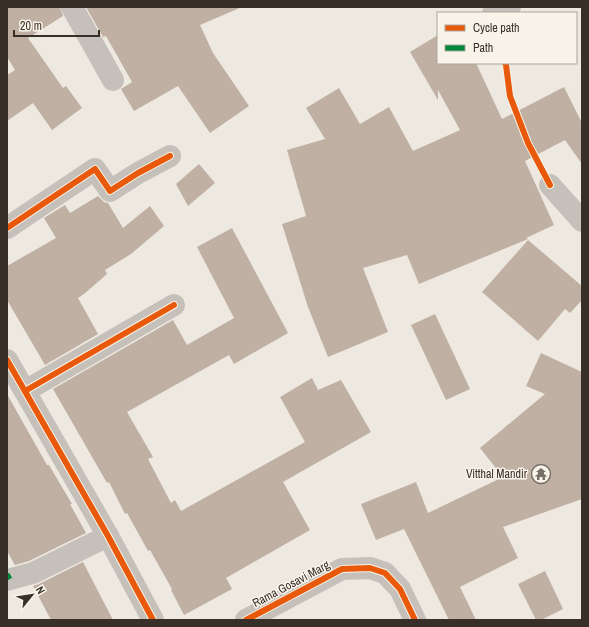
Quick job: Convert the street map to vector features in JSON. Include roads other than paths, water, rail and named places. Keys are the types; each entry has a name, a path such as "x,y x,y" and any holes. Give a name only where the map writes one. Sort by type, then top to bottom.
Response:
{"street":[{"path":"72,7 113,80"},
{"path":"495,12 510,7"},
{"path":"7,228 95,169 110,191 138,173 170,156"},
{"path":"550,185 582,221"},
{"path":"25,392 174,305"},
{"path":"7,360 108,536 153,620"},
{"path":"7,580 33,573 108,536"},
{"name":"Rama Gosavi Marg","path":"246,620 342,569 370,568 385,573 400,589 415,620"}],"place":[{"name":"Vitthal Mandir","path":"541,474"}]}
